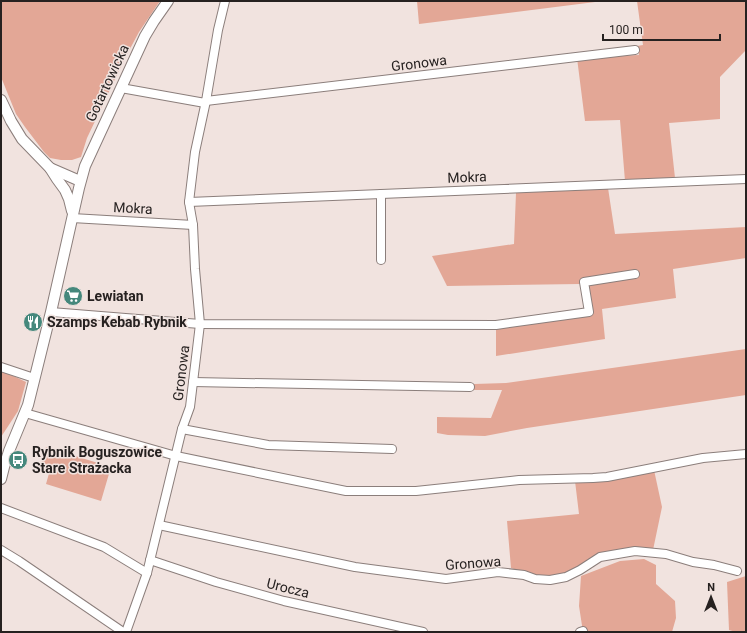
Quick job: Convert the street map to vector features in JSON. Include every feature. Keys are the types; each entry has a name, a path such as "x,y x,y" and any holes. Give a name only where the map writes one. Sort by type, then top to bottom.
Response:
{"street":[{"name":"Gotartowicka","path":"1,479 2,467 28,405 51,312 79,185 89,155 145,36 168,1"},
{"name":"Gronowa","path":"126,632 147,573 182,429 190,407 200,324 193,225 189,202 195,152 218,30 225,1"},
{"name":"Gronowa","path":"205,102 635,50"},
{"path":"121,88 205,102"},
{"path":"1,100 18,133 29,147 50,168 62,185 67,194 72,216"},
{"path":"50,168 79,185"},
{"name":"Mokra","path":"189,202 746,179"},
{"path":"62,185 70,188 79,185"},
{"path":"381,194 381,260"},
{"name":"Mokra","path":"72,216 193,225"},
{"path":"51,312 200,324 496,325 589,312 584,282 635,274"},
{"path":"1,367 34,378"},
{"path":"193,382 470,388"},
{"path":"25,413 176,456 346,491 416,492 519,480 606,477 703,458 746,454"},
{"path":"182,429 268,445 392,449"},
{"path":"1,508 104,547 147,573"},
{"name":"Gronowa","path":"159,526 355,567 446,579 498,572 550,580 566,577 600,557 635,551 666,554 693,562 714,565 737,571"},
{"path":"1,550 123,632"},
{"name":"Urocza","path":"150,560 216,582 284,601 423,632"}],"shaded area":[{"path":"1,1 160,1 139,32 125,58 87,138 81,157 72,160 50,158 16,114 1,77"},
{"path":"417,1 603,1 419,24"},
{"path":"637,1 746,1 746,50 720,77 720,119 669,123 675,178 625,181 620,120 585,121 577,58 639,55 637,46 643,45"},
{"path":"608,188 615,234 746,227 746,258 673,269 676,298 602,309 605,339 496,356 496,328 592,314 588,285 639,277 638,271 602,276 601,279 580,284 447,286 432,256 514,244 516,193"},
{"path":"746,349 746,395 527,428 485,436 448,435 437,433 437,417 491,418 502,390 473,390 474,384 506,383"},
{"path":"1,370 26,382 18,411 1,437"},
{"path":"46,447 111,467 101,501 46,484 50,470 40,467"},
{"path":"654,470 662,507 653,550 596,556 565,575 537,577 511,568 507,521 579,514 575,481"},
{"path":"644,559 656,565 656,584 675,601 676,618 672,632 583,632 579,606 581,576 620,561"},
{"path":"746,576 746,632 736,632 729,630 727,582"}],"place":[{"name":"Lewiatan","path":"73,296"},
{"name":"Szamps Kebab Rybnik","path":"33,322"},
{"name":"Rybnik Boguszowice Stare Strażacka","path":"18,460"}]}
